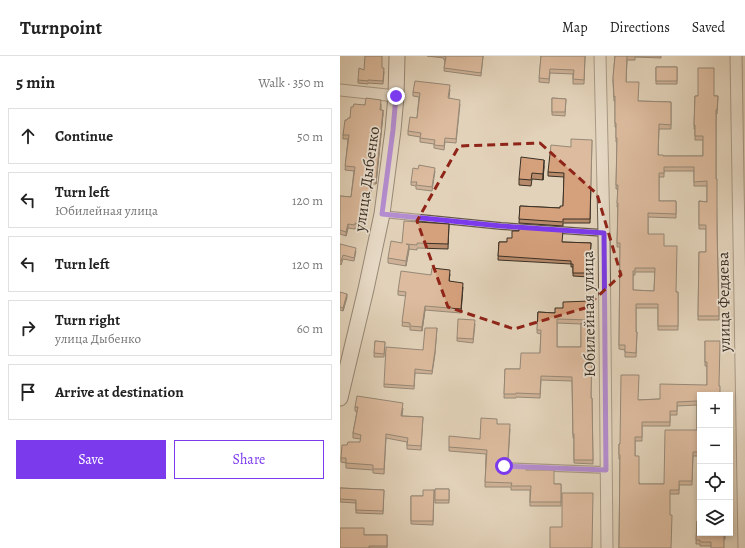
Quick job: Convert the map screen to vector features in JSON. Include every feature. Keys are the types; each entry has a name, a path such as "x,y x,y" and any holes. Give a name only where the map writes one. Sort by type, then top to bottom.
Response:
{"main road":[{"name":"улица Дыбенко","path":"340,398 343,374 376,247 382,214 396,96 397,56"}],"street":[{"name":"Юбилейная улица","path":"600,56 604,233 607,548"},
{"name":"улица Федяева","path":"736,56 744,548"},
{"path":"340,90 396,96"}],"lane":[{"path":"382,214 501,226 604,233"},
{"path":"504,466 606,470"}],"highlighted area":[{"path":"540,143 597,194 621,275 585,308 514,329 448,307 417,221 459,146"}],"building":[{"path":"365,56 382,56 382,68 384,68 383,81 358,80 359,68 364,70"},
{"path":"444,56 483,56 481,73 444,68 446,57"},
{"path":"541,56 585,56 584,80 573,79 574,70 550,69 549,79 539,78"},
{"path":"615,56 627,56 626,82 639,82 638,101 671,102 671,125 659,124 658,155 663,156 703,156 703,136 695,136 694,125 695,96 698,96 698,68 714,68 714,96 718,96 716,110 716,179 719,316 698,316 699,252 706,252 706,225 699,225 699,201 707,202 707,181 694,182 694,167 664,167 664,173 659,173 659,201 676,201 676,214 648,213 648,234 664,234 664,246 677,246 676,292 678,292 678,326 658,326 658,304 636,304 636,353 625,352 625,345 619,345 620,243 617,243 617,138 613,77","holes":["635,268 655,268 654,291 633,290 633,271 635,271"]},
{"path":"656,67 677,67 677,81 656,81"},
{"path":"415,81 450,85 448,98 460,100 456,139 445,138 444,146 434,145 435,140 420,138 421,133 408,131 410,117 417,118 420,93 413,92"},
{"path":"366,98 381,100 380,110 383,110 376,180 372,180 368,211 364,226 355,223 355,225 348,224 346,232 340,230 340,196 351,197 355,167 345,166 349,135 343,135 345,120 350,118 351,107 353,107 354,104 365,105"},
{"path":"552,98 566,99 565,112 552,112"},
{"path":"571,139 592,140 590,219 563,219 563,222 519,219 520,206 560,208 560,206 563,206 564,173 548,172 551,145 571,147"},
{"path":"521,157 544,160 543,174 532,173 531,180 519,179"},
{"path":"419,165 435,168 432,187 416,185 417,182 411,182 413,168 418,169"},
{"path":"404,221 449,224 448,244 406,244 409,245 406,261 388,258 391,241 402,243"},
{"path":"519,228 563,231 562,242 591,243 589,273 573,273 573,264 571,264 571,261 498,256 499,242 507,242 507,238 512,238 512,231 519,231"},
{"path":"340,244 356,248 354,258 343,255 340,261"},
{"path":"432,268 450,270 449,281 463,283 461,309 425,306 422,327 410,326 410,323 402,322 406,292 398,291 401,271 431,275"},
{"path":"340,292 347,294 343,308 340,307"},
{"path":"591,301 590,320 557,319 557,347 581,347 581,323 591,324 590,348 592,348 591,398 593,460 574,460 572,377 541,376 540,394 504,394 505,369 520,369 521,353 540,353 541,330 537,330 538,312 555,313 555,308 563,308 563,302"},
{"path":"458,319 475,320 473,339 457,338"},
{"path":"425,328 437,328 432,371 415,369 414,386 384,384 386,347 423,350"},
{"path":"375,341 385,342 384,354 374,353"},
{"path":"705,341 720,341 720,392 697,392 697,401 677,402 677,411 670,411 670,422 642,422 642,437 635,437 635,456 639,456 639,484 664,484 665,430 697,430 697,452 693,452 692,481 679,481 679,490 670,490 670,515 672,515 671,548 619,548 619,444 621,375 639,375 638,400 660,399 660,384 707,385 707,362 705,362"},
{"path":"357,396 403,403 401,416 423,417 421,446 407,445 408,438 386,434 384,469 373,469 373,465 346,463 346,458 341,458 342,445 347,445 348,442 360,442 361,435 353,433 358,407 355,407"},
{"path":"481,418 497,419 497,424 510,424 508,458 502,458 500,464 507,467 526,468 526,470 554,470 554,484 561,484 561,502 530,502 531,486 511,486 512,483 485,482 487,450 449,447 449,436 480,439"},
{"path":"340,488 384,490 383,511 356,510 356,500 340,499"},
{"path":"435,489 449,489 449,500 435,500"},
{"path":"423,490 434,490 433,521 411,521 411,496 423,496"},
{"path":"562,493 593,493 592,548 550,548 550,527 562,527"},
{"path":"697,521 697,536 724,536 724,548 711,548 711,542 700,542 700,540 696,540"},
{"path":"340,528 364,528 364,535 387,535 387,546 369,546 369,548 340,548"}],"route":[{"path":"396,96 386,192 382,214 501,226 604,233 606,470 504,466"}]}
